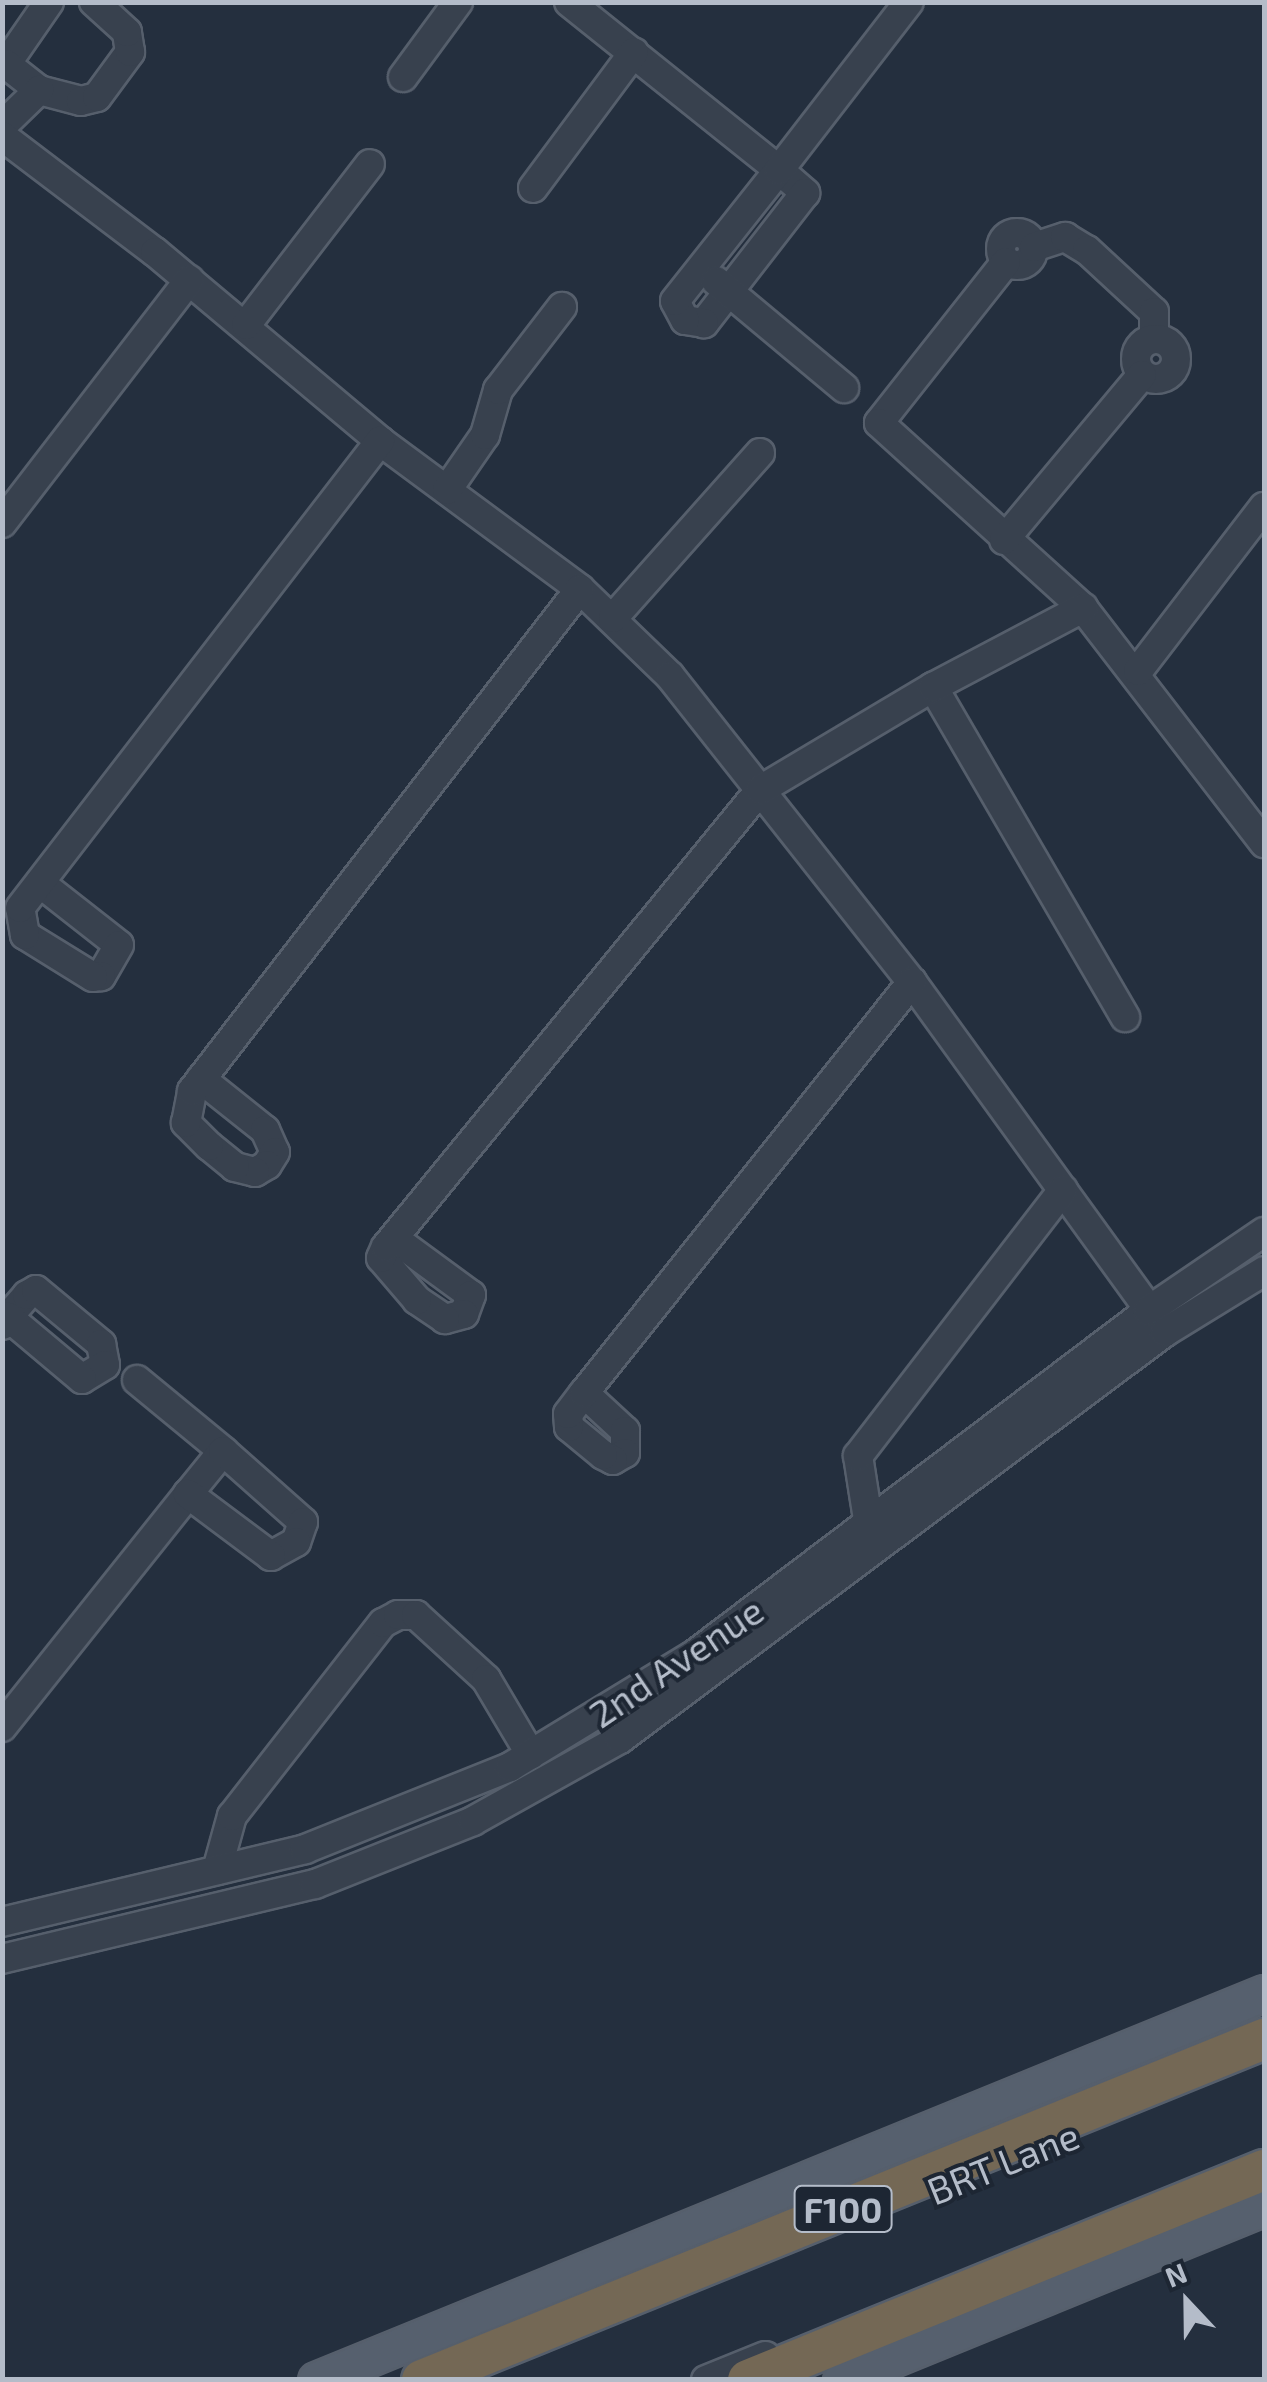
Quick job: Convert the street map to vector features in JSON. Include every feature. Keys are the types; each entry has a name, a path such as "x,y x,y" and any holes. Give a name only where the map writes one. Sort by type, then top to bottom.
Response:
{"highway":[{"name":"F100","path":"422,2380 1264,2039"},
{"path":"748,2380 1264,2170"}],"main road":[{"path":"316,2380 1264,1992"},
{"path":"841,2380 1264,2208"}],"street":[{"path":"49,2 6,64 39,90 80,101 97,97 130,52 127,32 94,2"},
{"path":"403,77 458,2"},
{"path":"569,2 780,170 805,194 704,323 685,320 675,300 780,170 910,2"},
{"path":"534,188 634,52"},
{"path":"2,126 39,90"},
{"path":"2,136 246,325 380,440 580,589 670,676 912,982 1156,1322"},
{"path":"246,325 370,164"},
{"path":"1004,540 1142,375 1135,361 1140,346 1154,339 1154,312 1086,250 1065,237 1034,247 1028,236 1015,232 1000,250 1006,262 880,423 1004,540 1083,608 1138,671 1264,843"},
{"path":"700,268 844,388"},
{"path":"2,523 189,280"},
{"path":"447,490 485,435 498,390 562,307"},
{"path":"40,882 380,440"},
{"path":"613,618 760,453"},
{"path":"1138,671 1255,534 1264,507"},
{"path":"201,1079 580,589"},
{"path":"396,1240 655,911 760,790 933,687 1083,608"},
{"path":"933,687 1125,1016"},
{"path":"584,1393 912,982"},
{"path":"869,1526 858,1456 1063,1190"},
{"name":"2nd Avenue","path":"2,1959 315,1884 472,1821 620,1738 1156,1322 1264,1232"},
{"name":"2nd Avenue","path":"2,1922 305,1849 413,1810 531,1755 695,1654 1156,1322 1264,1272"},
{"path":"137,1380 296,1510 303,1522 296,1542 271,1556 188,1494"},
{"path":"2,1726 223,1451"},
{"path":"217,1870 232,1816 383,1623 398,1615 416,1615 486,1679 531,1755"},
{"name":"BRT Lane","path":"464,2380 1264,2059"},
{"path":"706,2380 1264,2154"}]}
